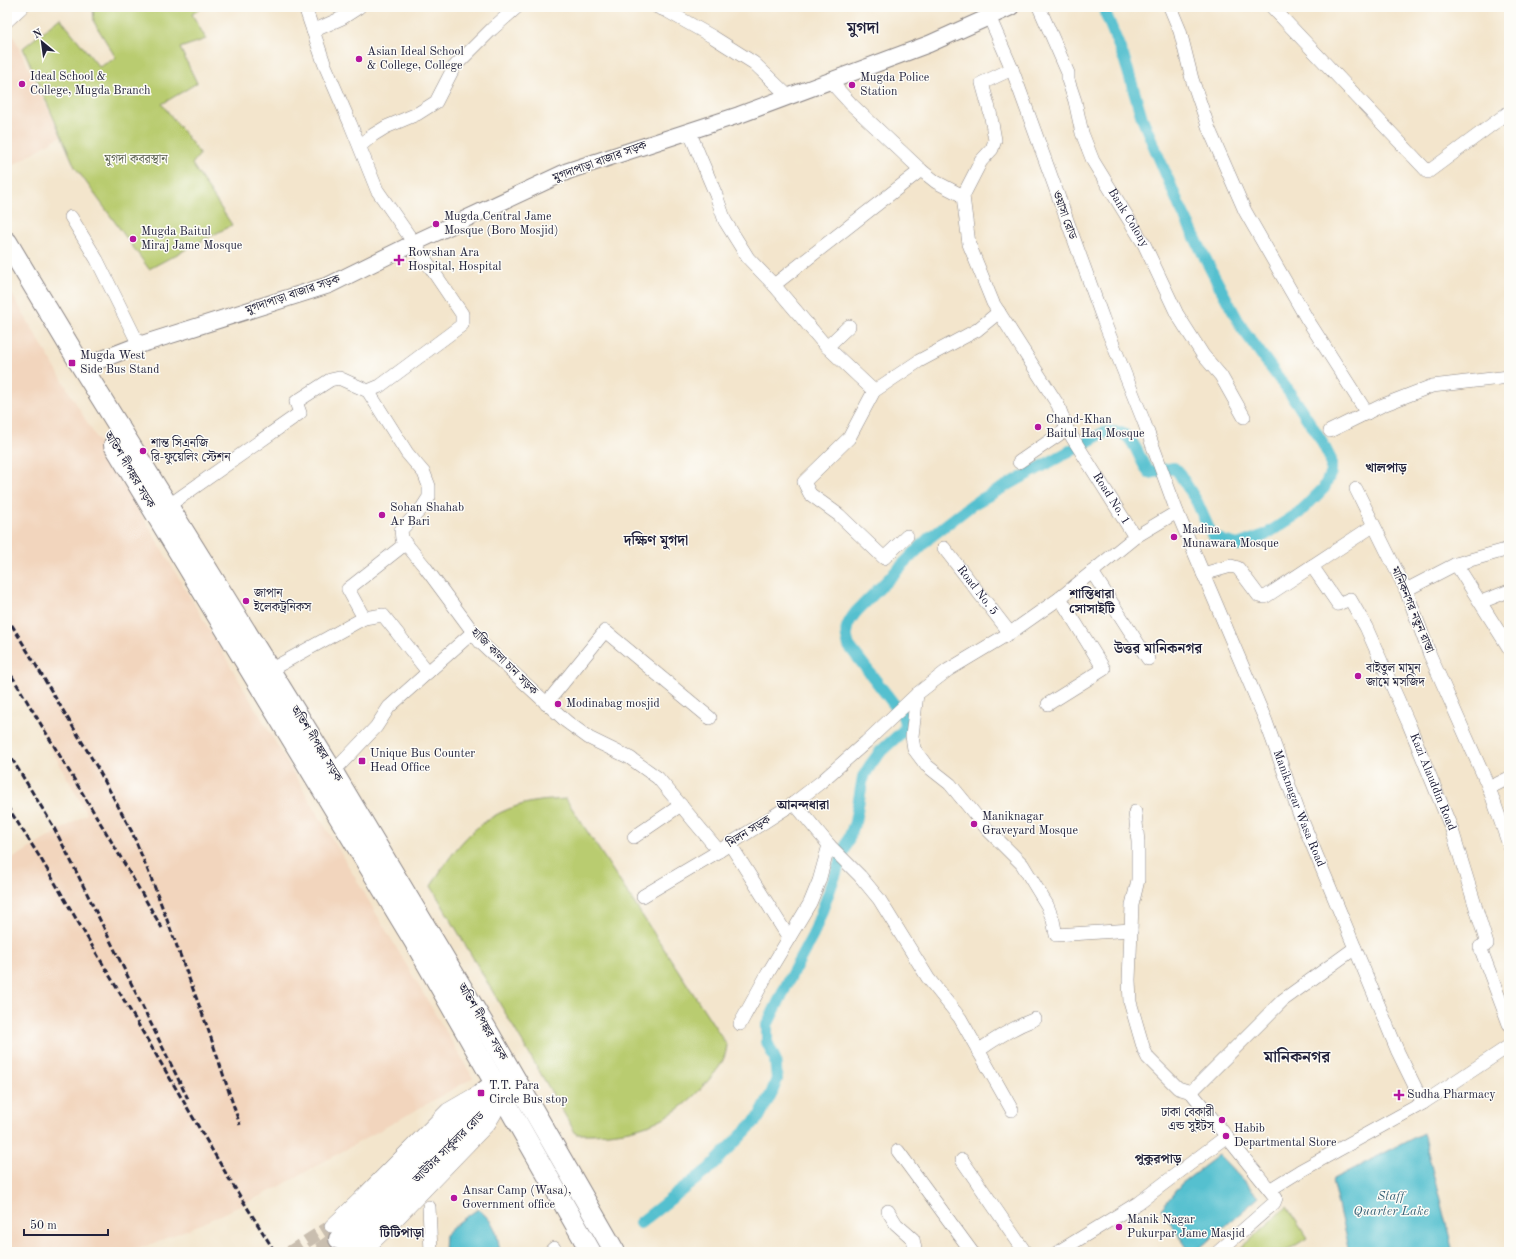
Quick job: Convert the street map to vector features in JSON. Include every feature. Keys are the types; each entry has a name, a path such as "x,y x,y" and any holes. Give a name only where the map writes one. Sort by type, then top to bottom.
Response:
{"main road":[{"name":"অতিশ দীপঙ্কর সড়ক","path":"7,242 82,367 270,670 275,695 333,772 478,1033 496,1092 591,1252"},
{"name":"অতিশ দীপঙ্কর সড়ক","path":"7,268 275,695 410,934 478,1033 514,1079 615,1252"},
{"path":"496,1092 507,1079 514,1079"},
{"name":"আউটার সার্কুলার রোড","path":"345,1242 364,1216 458,1116 496,1092"}],"street":[{"path":"7,21 22,7"},
{"path":"305,7 324,63 360,146 377,190 462,314 462,325 380,386 368,391"},
{"path":"313,31 342,18 359,7"},
{"path":"360,146 373,135 386,127 417,114 436,102 454,67 492,29 517,7"},
{"path":"657,7 713,37 754,63 788,96"},
{"name":"মুগদাপাড়া বাজার সড়ক","path":"82,367 139,345 329,285 414,243 568,171 739,114 830,81 929,44 987,12 1010,7"},
{"name":"Bank Colony","path":"1038,7 1068,73 1068,80 1076,101 1082,133 1093,161 1144,244 1177,314 1203,355 1221,376 1244,417"},
{"path":"1170,7 1180,31 1192,80 1209,129 1245,211 1307,320 1367,412"},
{"path":"1272,7 1428,172 1509,112"},
{"name":"ওয়াসা রোড","path":"987,12 1012,69 1103,319 1144,422 1177,512"},
{"path":"830,81 851,104 922,170 936,182 963,196 981,161 992,149 995,140 990,112 982,83 1012,69"},
{"path":"689,131 716,195 725,221 750,261 774,286 827,347 874,391"},
{"path":"774,286 922,170"},
{"name":"Road No. 1","path":"963,196 969,244 993,303 1058,406 1069,431 1087,462 1135,537"},
{"path":"71,217 97,260 139,345"},
{"path":"908,536 884,558 839,515 810,494 804,482 849,438 874,391 919,361 978,330 999,312"},
{"path":"827,347 849,326"},
{"path":"1330,431 1367,412 1432,386 1509,377"},
{"path":"168,506 300,413 296,402 330,380 339,378 368,391 407,453 424,473 430,486 429,497 422,508 401,530 402,539 405,544 348,589 364,618"},
{"path":"1019,462 1069,431"},
{"name":"মানিকনগর নতুন রাস্তা","path":"1356,489 1406,590 1430,655 1489,788 1509,845"},
{"name":"মিলন সড়ক","path":"643,896 719,851 794,803 866,742 913,698 948,670 1010,633 1060,598 1135,537 1177,512"},
{"name":"Maniknagar Wasa Road","path":"1177,512 1265,719 1299,812 1398,1052 1423,1103"},
{"path":"1203,574 1235,566 1259,596 1265,597 1374,526"},
{"name":"হাজি কালা চান সড়ক","path":"405,544 425,566 480,642 546,704 589,738 619,752 658,778 719,851"},
{"name":"Road No. 5","path":"944,548 1010,633"},
{"path":"1406,590 1456,564 1509,549"},
{"path":"1456,564 1509,648"},
{"name":"Kazi Alauddin Road","path":"1312,566 1338,604 1350,599 1366,627 1408,722 1452,830 1487,944 1480,947 1509,1024"},
{"path":"1092,572 1148,658"},
{"path":"1481,602 1509,591"},
{"path":"1048,704 1104,669 1060,598"},
{"path":"270,670 364,618 383,615 428,672"},
{"path":"546,704 605,630 710,718"},
{"path":"333,772 376,727 389,707 473,632"},
{"path":"913,698 912,736 914,749 926,764 950,784 987,829 1022,864 1047,905 1053,920 1056,935 1131,930"},
{"path":"1489,788 1509,778"},
{"path":"794,803 831,848 860,876 879,899 928,978 960,1018 1012,1110"},
{"path":"634,837 681,805"},
{"path":"1136,812 1138,880 1132,905 1129,980 1130,1002 1144,1050 1148,1058 1178,1088 1191,1092 1276,1198 1274,1204 1218,1252"},
{"path":"730,844 789,938"},
{"path":"740,1024 768,973 810,903 831,848"},
{"path":"1191,1092 1283,1000 1356,948"},
{"path":"978,1051 1002,1034 1020,1024 1035,1019"},
{"path":"1271,1190 1300,1171 1423,1103 1509,1046"},
{"path":"345,1242 388,1229 488,1124 495,1114 496,1092"},
{"path":"1058,1252 1138,1203 1227,1136"},
{"path":"898,1151 972,1252"},
{"path":"962,1160 1025,1252"},
{"path":"429,1207 431,1252"},
{"path":"888,1212 896,1224 912,1240 915,1249 912,1252"}],"shaded area":[{"name":"Ideal School & College, Mugda Branch","path":"10,29 61,136 7,169 7,32"},
{"path":"7,286 473,1078 277,1188 201,1224 131,1252 7,1252 7,862 87,814 7,668"}],"green space":[{"name":"মুগদা কবরস্থান","path":"93,7 204,7 192,14 206,39 180,48 197,83 162,104 200,154 192,164 232,225 149,269 75,167 23,48 60,18 99,67 116,58 94,22"},
{"path":"566,799 727,1045 725,1056 714,1073 693,1097 679,1108 664,1118 649,1124 615,1132 576,1134 431,886 461,844 472,832 485,822 499,813 515,807 537,801"},
{"path":"1287,1207 1307,1238 1285,1252 1237,1252"}],"water":[{"name":"Staff Quarter Lake","path":"1423,1133 1453,1252 1349,1252 1332,1180"},
{"path":"1219,1155 1259,1197 1195,1252 1190,1252 1161,1209 1181,1184"},
{"path":"478,1209 492,1223 498,1238 500,1252 444,1252 445,1235 459,1222"}],"waterway":[{"path":"640,1223 710,1168 759,1117 777,1079 775,1059 767,1042 767,1025 813,935 855,822 863,777 880,752 904,730 905,723 903,716 849,646 846,632 848,624 856,612 929,538 973,504 1103,433 1122,433 1128,437 1149,473 1174,468 1179,473 1197,502 1208,527 1214,536 1223,541 1238,545 1265,535 1299,513 1324,488 1331,472 1331,460 1321,440 1297,403 1242,328 1179,205 1142,118 1125,61 1103,7"}],"tunnel":[{"path":"290,1252 331,1226"},
{"path":"321,1252 339,1239"}],"railway":[{"path":"7,617 97,767 132,832 155,888 208,1029 240,1125"},
{"path":"7,668 162,928"},
{"path":"7,751 52,824 188,1099"},
{"path":"7,806 41,859 228,1177 275,1252"}],"place":[{"name":"Asian Ideal School & College, College","path":"359,59"},
{"name":"Ideal School & College, Mugda Branch","path":"22,84"},
{"name":"Mugda Police Station","path":"852,85"},
{"name":"Mugda Central Jame Mosque (Boro Mosjid)","path":"436,224"},
{"name":"Mugda Baitul Miraj Jame Mosque","path":"133,239"},
{"name":"Rowshan Ara Hospital, Hospital","path":"399,260"},
{"name":"Mugda West Side Bus Stand","path":"72,363"},
{"name":"Chand-Khan Baitul Haq Mosque","path":"1038,427"},
{"name":"শান্ত সিএনজি রি-ফুয়েলিং স্টেশন","path":"143,451"},
{"name":"Sohan Shahab Ar Bari","path":"382,515"},
{"name":"Madina Munawara Mosque","path":"1174,537"},
{"name":"জাপান ইলেকট্রনিকস","path":"246,601"},
{"name":"বাইতুল মামুন জামে মসজিদ","path":"1358,676"},
{"name":"Modinabag mosjid","path":"558,704"},
{"name":"Unique Bus Counter Head Office","path":"362,761"},
{"name":"Maniknagar Graveyard Mosque","path":"974,824"},
{"name":"T.T. Para Circle Bus stop","path":"481,1093"},
{"name":"Sudha Pharmacy","path":"1399,1095"},
{"name":"ঢাকা বেকারী এন্ড সুইটস্","path":"1222,1120"},
{"name":"Habib Departmental Store","path":"1226,1136"},
{"name":"Ansar Camp (Wasa), Government office","path":"454,1198"},
{"name":"Manik Nagar Pukurpar Jame Masjid","path":"1119,1227"}],"district":[{"name":"মুগদা","path":"863,29"},
{"name":"খালপাড়","path":"1386,468"},
{"name":"দক্ষিণ মুগদা","path":"656,541"},
{"name":"শান্তিধারা সোসাইটি","path":"1092,602"},
{"name":"উত্তর মানিকনগর","path":"1158,649"},
{"name":"আনন্দধারা","path":"803,805"},
{"name":"মানিকনগর","path":"1297,1058"},
{"name":"পুকুরপাড়","path":"1158,1159"},
{"name":"টিটিপাড়া","path":"402,1233"}]}
